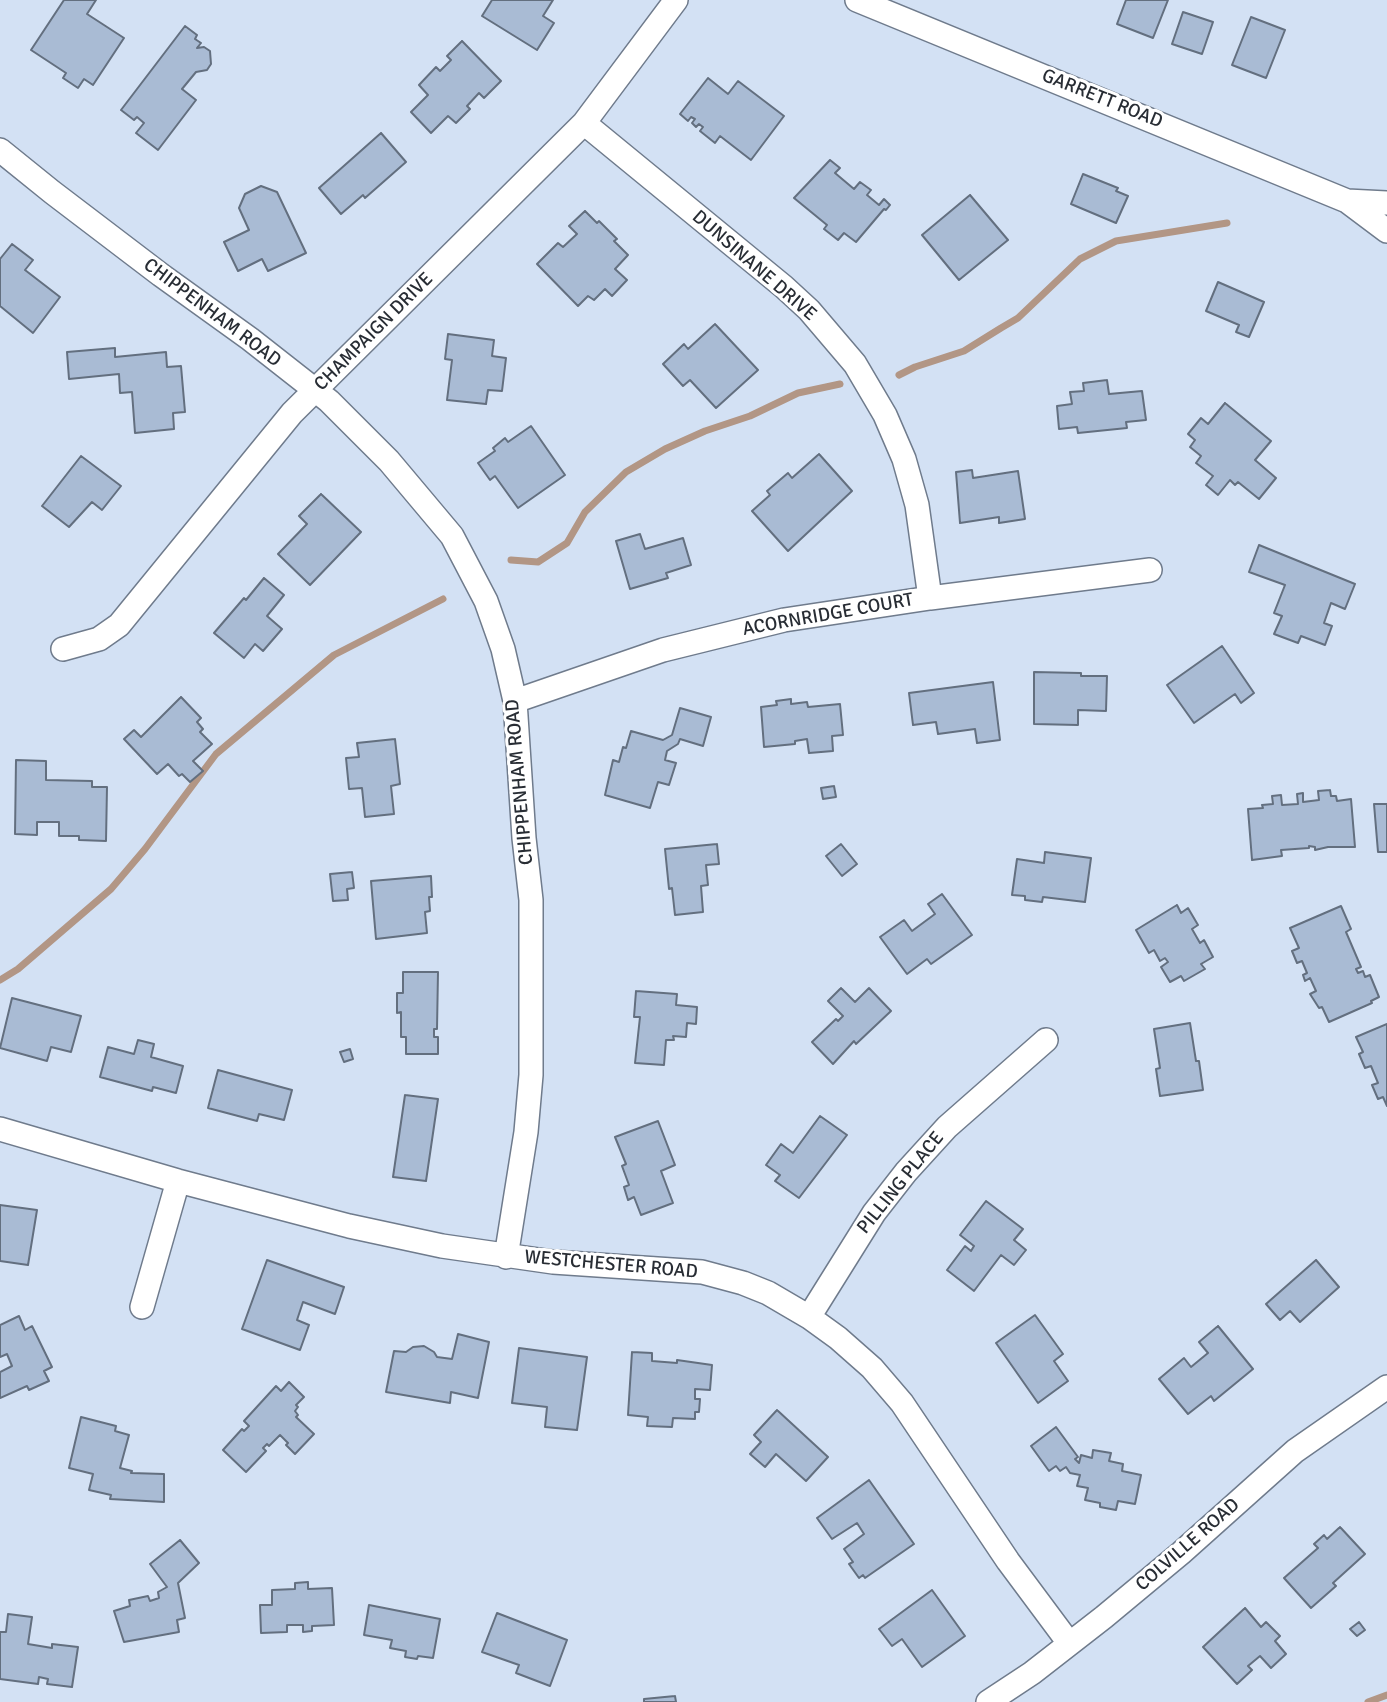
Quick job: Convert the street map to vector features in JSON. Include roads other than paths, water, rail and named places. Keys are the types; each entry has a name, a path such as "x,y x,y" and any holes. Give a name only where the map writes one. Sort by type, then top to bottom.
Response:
{"street":[{"name":"CHAMPAIGN DRIVE","path":"63,649 99,639 118,625 292,413 584,123 676,0"},
{"name":"GARRETT ROAD","path":"857,0 1347,201 1387,231"},
{"name":"DUNSINANE DRIVE","path":"584,123 809,310 855,364 885,415 904,459 917,505 930,598"},
{"name":"CHIPPENHAM ROAD","path":"0,150 139,259 250,339 315,390 389,461 452,536 486,601 515,701 531,900 531,1074 526,1132 506,1256"},
{"name":"GARRETT ROAD","path":"1347,201 1387,203"},
{"name":"ACORNRIDGE COURT","path":"515,701 604,669 716,636 784,620 1150,570"},
{"name":"PILLING PLACE","path":"809,1317 874,1213 906,1172 947,1127 1046,1040"},
{"name":"WESTCHESTER ROAD","path":"0,1129 178,1181 349,1226 442,1247 596,1266 702,1272 755,1288 809,1317 872,1368 902,1403 1008,1560 1069,1643"},
{"path":"142,1307 178,1181"},
{"name":"COLVILLE ROAD","path":"988,1702 1032,1673 1181,1553 1295,1451 1387,1387"}],"waterway":[{"path":"899,375 964,351 1018,318 1080,259 1116,241 1227,223"},
{"path":"511,560 538,562 567,543 585,512 626,472 665,449 705,431 750,416 798,393 840,384"},
{"path":"0,980 18,969 111,889 145,849 216,754 334,655 443,599"},
{"path":"1368,1702 1387,1695"}]}
